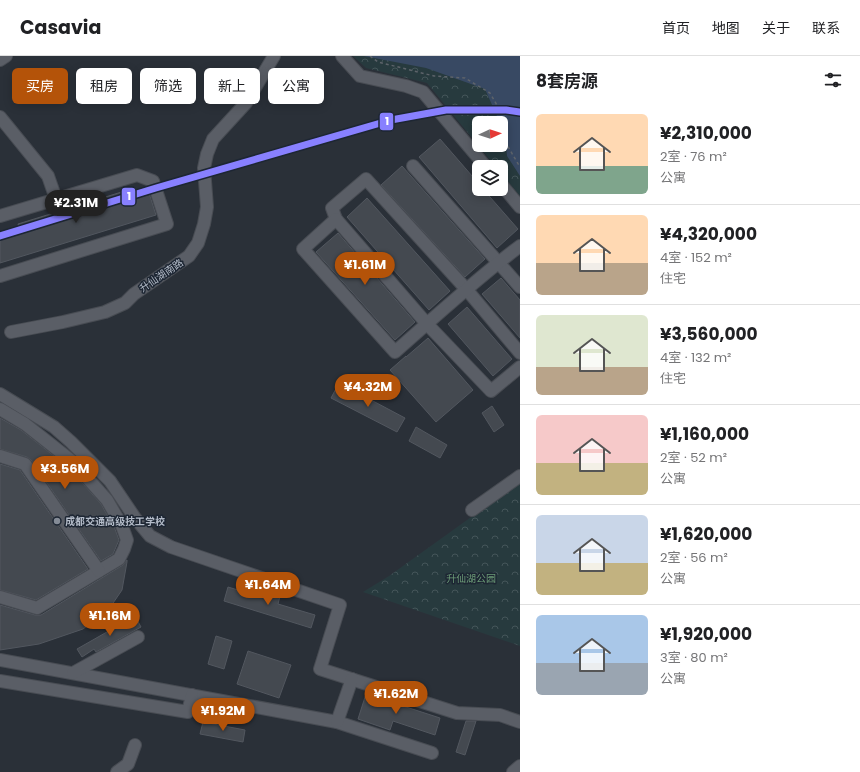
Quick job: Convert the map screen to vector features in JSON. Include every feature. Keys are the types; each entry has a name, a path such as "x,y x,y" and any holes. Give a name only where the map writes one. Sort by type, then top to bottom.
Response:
{"street":[{"path":"0,60 6,56"},
{"name":"升仙湖南路","path":"11,332 105,312 125,303 134,294 189,256 198,242 204,224 207,207 204,168 206,154 213,139 246,102 274,56"},
{"path":"342,56 360,76 406,86 424,92 480,160"},
{"path":"0,117 48,176 56,199"},
{"path":"413,166 520,287"},
{"path":"0,216 137,175 153,181 167,224 0,276"},
{"path":"520,353 467,290 366,179 332,208 336,219 427,324 491,391 520,367"},
{"path":"508,192 520,207"},
{"path":"336,219 303,249 395,352 498,262 520,246"},
{"path":"0,394 54,427 71,442 110,480 135,518 150,536 171,547 340,605 320,669 457,713 500,715 520,722"},
{"path":"0,409 25,424 73,462 107,500 122,526 127,540 119,558 37,608 0,597"},
{"path":"0,456 25,464 99,571"},
{"path":"472,510 520,476"},
{"path":"73,674 138,637"},
{"path":"0,660 337,722 432,753"},
{"path":"337,722 352,679"},
{"path":"0,681 188,712 192,695"},
{"path":"117,772 128,764 135,745"},
{"path":"513,772 520,766"}],"path":[{"path":"370,56 378,62 434,76 465,78 490,93 506,121 507,145 520,167"}],"green space":[{"path":"353,56 520,56 520,196 508,181 508,160 490,160 484,152 508,152 508,116 472,116 472,138 427,83 366,68"},
{"name":"升仙湖公园","path":"520,482 520,646 363,592 389,576"}],"water":[{"path":"364,56 520,56 520,176 507,156 508,116 497,116 485,89 426,68"}],"building":[{"path":"440,139 472,176 472,196 489,196 518,229 497,248 419,157"},
{"path":"402,166 485,259 465,277 381,185"},
{"path":"128,190 130,199 149,193 156,215 0,263 0,238 20,232 18,224"},
{"path":"367,198 450,291 429,310 347,217"},
{"path":"338,233 415,322 395,340 316,252"},
{"path":"501,278 520,300 520,338 482,294"},
{"path":"467,307 512,359 493,376 448,324"},
{"path":"428,338 473,390 436,422 390,370"},
{"path":"339,383 405,418 397,432 331,398"},
{"path":"492,406 504,425 494,432 482,413"},
{"path":"0,418 21,430 68,467 101,504 115,529 119,540 113,554 101,561 31,460 27,457 0,449"},
{"path":"416,427 447,445 440,458 409,441"},
{"path":"0,464 20,470 88,569 36,600 0,590"},
{"path":"127,560 122,590 109,609 83,629 39,644 0,650 0,605 35,615 41,615 123,565"},
{"path":"228,587 248,593 250,587 280,596 278,604 315,615 311,628 224,601"},
{"path":"135,616 141,627 96,652 94,649 82,657 77,649"},
{"path":"216,636 232,641 224,669 208,664"},
{"path":"248,651 291,665 279,698 237,684"},
{"path":"366,694 440,718 435,735 393,721 390,730 358,719"},
{"path":"466,721 476,721 465,755 456,752"},
{"path":"203,722 245,730 243,742 200,734"}],"transit line":[{"name":"1","path":"0,236 156,188 391,120 446,110 506,110 520,112"}],"place":[{"name":"成都交通高级技工学校","path":"57,521"}]}
